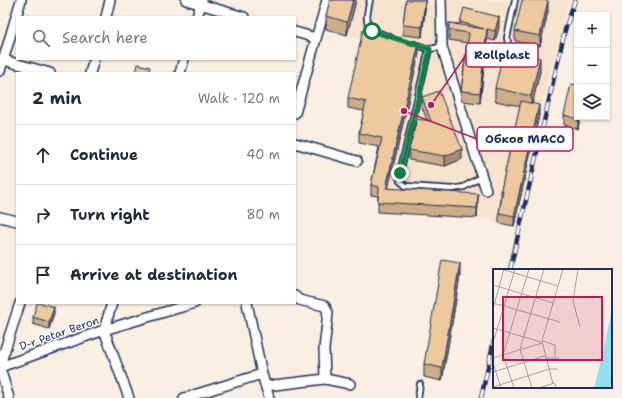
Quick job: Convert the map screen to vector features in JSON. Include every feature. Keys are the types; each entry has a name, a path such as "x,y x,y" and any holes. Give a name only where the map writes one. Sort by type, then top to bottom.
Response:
{"street":[{"path":"0,71 2,59 21,0"},
{"path":"106,16 110,0"},
{"path":"186,0 201,2 241,16"},
{"path":"296,109 327,0"},
{"path":"442,0 442,47 486,190"},
{"path":"197,16 201,2"},
{"path":"296,32 316,38"},
{"path":"2,59 47,72"},
{"path":"90,72 94,60"},
{"path":"180,72 184,60"},
{"path":"296,143 357,161"},
{"path":"0,217 16,222"},
{"path":"296,297 299,300 325,306 328,314 324,349 325,379"},
{"path":"9,398 0,367 20,304"},
{"path":"112,304 104,330 129,398"},
{"name":"D-r Petar Beron","path":"0,367 104,330 192,304"},
{"path":"248,304 262,374 270,398"},
{"path":"184,398 262,374"},
{"path":"266,386 325,379 350,384"}],"lane":[{"path":"370,0 366,15 367,25 372,31 394,38"},
{"path":"515,0 507,38 507,45 510,52 524,57"},
{"path":"408,42 430,49 442,47"},
{"path":"430,49 400,173 400,181 406,186 452,189 464,187 481,177"},
{"path":"418,398 420,384"}],"shaded area":[{"path":"334,0 569,0 539,115 514,226 477,218 378,212 379,197 371,195 382,148 359,143 366,112 348,108 363,40 326,29"}],"building":[{"path":"330,0 353,0 347,22 326,16"},
{"path":"406,0 425,0 422,27 403,25"},
{"path":"522,0 548,1 540,36 515,31"},
{"path":"464,8 499,17 495,31 487,29 480,93 461,91 469,33 449,30 449,23 484,29 460,22"},
{"path":"363,30 419,43 386,188 478,194 477,208 378,202 379,187 371,185 382,138 359,133 366,102 348,98"},
{"path":"504,50 540,58 531,96 495,88"},
{"path":"138,64 150,67 148,72 136,72"},
{"path":"571,84 574,84 574,118 564,115"},
{"path":"439,91 462,149 445,156 409,150 417,119 431,121 422,97"},
{"path":"521,101 539,105 514,216 499,213 503,191 501,190"},
{"path":"442,260 460,263 442,368 424,364"},
{"path":"37,304 44,304 54,307 49,322 33,317"}],"railway":[{"path":"510,269 565,30 575,0"},
{"path":"481,398 493,344"}],"place":[{"name":"Rollplast","path":"431,105"},
{"name":"Обков MACO","path":"404,111"}],"route":[{"path":"372,31 430,49 400,173"}]}
